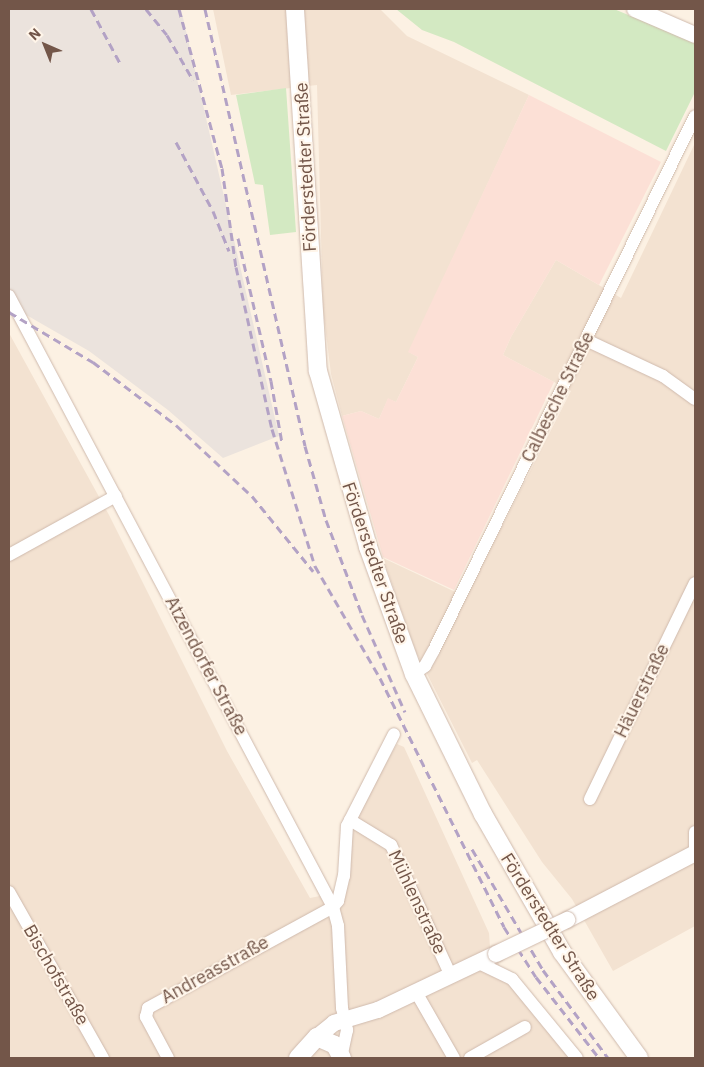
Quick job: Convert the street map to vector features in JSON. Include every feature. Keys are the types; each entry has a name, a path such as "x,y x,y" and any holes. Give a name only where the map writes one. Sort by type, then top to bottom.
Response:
{"main road":[{"name":"Förderstedter Straße","path":"295,9 318,371 360,522 414,674 479,806 536,910 578,977 638,1058"},
{"path":"298,1058 317,1037 329,1040 342,1056"}],"street":[{"path":"635,9 695,35"},
{"name":"Calbesche Straße","path":"414,674 425,666 434,650 695,116"},
{"name":"Atzendorfer Straße","path":"9,296 333,907 338,926 347,1030 342,1056"},
{"path":"586,340 663,376 695,399"},
{"path":"9,555 116,496"},
{"name":"Häuerstraße","path":"590,799 695,583"},
{"path":"333,907 342,890 350,820 394,734"},
{"name":"Mühlenstraße","path":"350,820 391,845 451,976"},
{"path":"695,832 695,847"},
{"path":"317,1037 334,1023 378,1010 479,963 567,920 695,853"},
{"name":"Bischofstraße","path":"9,892 103,1058"},
{"name":"Andreasstraße","path":"168,1058 146,1017 148,1008 333,907"},
{"path":"479,963 512,979 576,1058"},
{"path":"416,992 454,1058"},
{"path":"470,1058 525,1027"}],"shaded area":[{"path":"9,9 181,9 279,436 223,458 168,410 89,351 9,305"},
{"path":"213,9 380,9 407,36 529,95 409,352 418,357 396,402 388,399 379,419 361,411 342,416 331,374 323,309 317,85 231,95"},
{"path":"529,95 661,162 599,285 556,260 511,337 503,355 554,382 454,590 383,557 342,416 361,411 379,419 388,398 396,402 418,357 408,352"},
{"path":"695,143 695,926 613,971 572,899 542,862 477,760 472,763 416,652 383,558 466,597 571,391 503,355 511,337 556,260 621,298"},
{"path":"9,333 109,515 227,751 310,898 345,891 354,827 361,807 397,744 404,747 489,933 490,947 509,983 569,1058 9,1058"}],"green space":[{"path":"396,9 614,9 695,43 695,92 666,151 454,42 422,30"},
{"path":"286,88 296,232 270,235 263,185 255,184 236,95"}],"railway":[{"path":"91,9 120,63"},
{"path":"146,9 167,35 193,80"},
{"path":"179,9 222,168 236,267 272,429 315,566 380,678 504,927 536,977 599,1058"},
{"path":"205,9 305,446 326,520 362,615 405,712"},
{"path":"176,142 213,211 229,251"},
{"path":"238,238 271,381 282,443"},
{"path":"9,312 93,362 176,425 252,496 313,571"},
{"path":"472,849 543,970 608,1058"}]}
